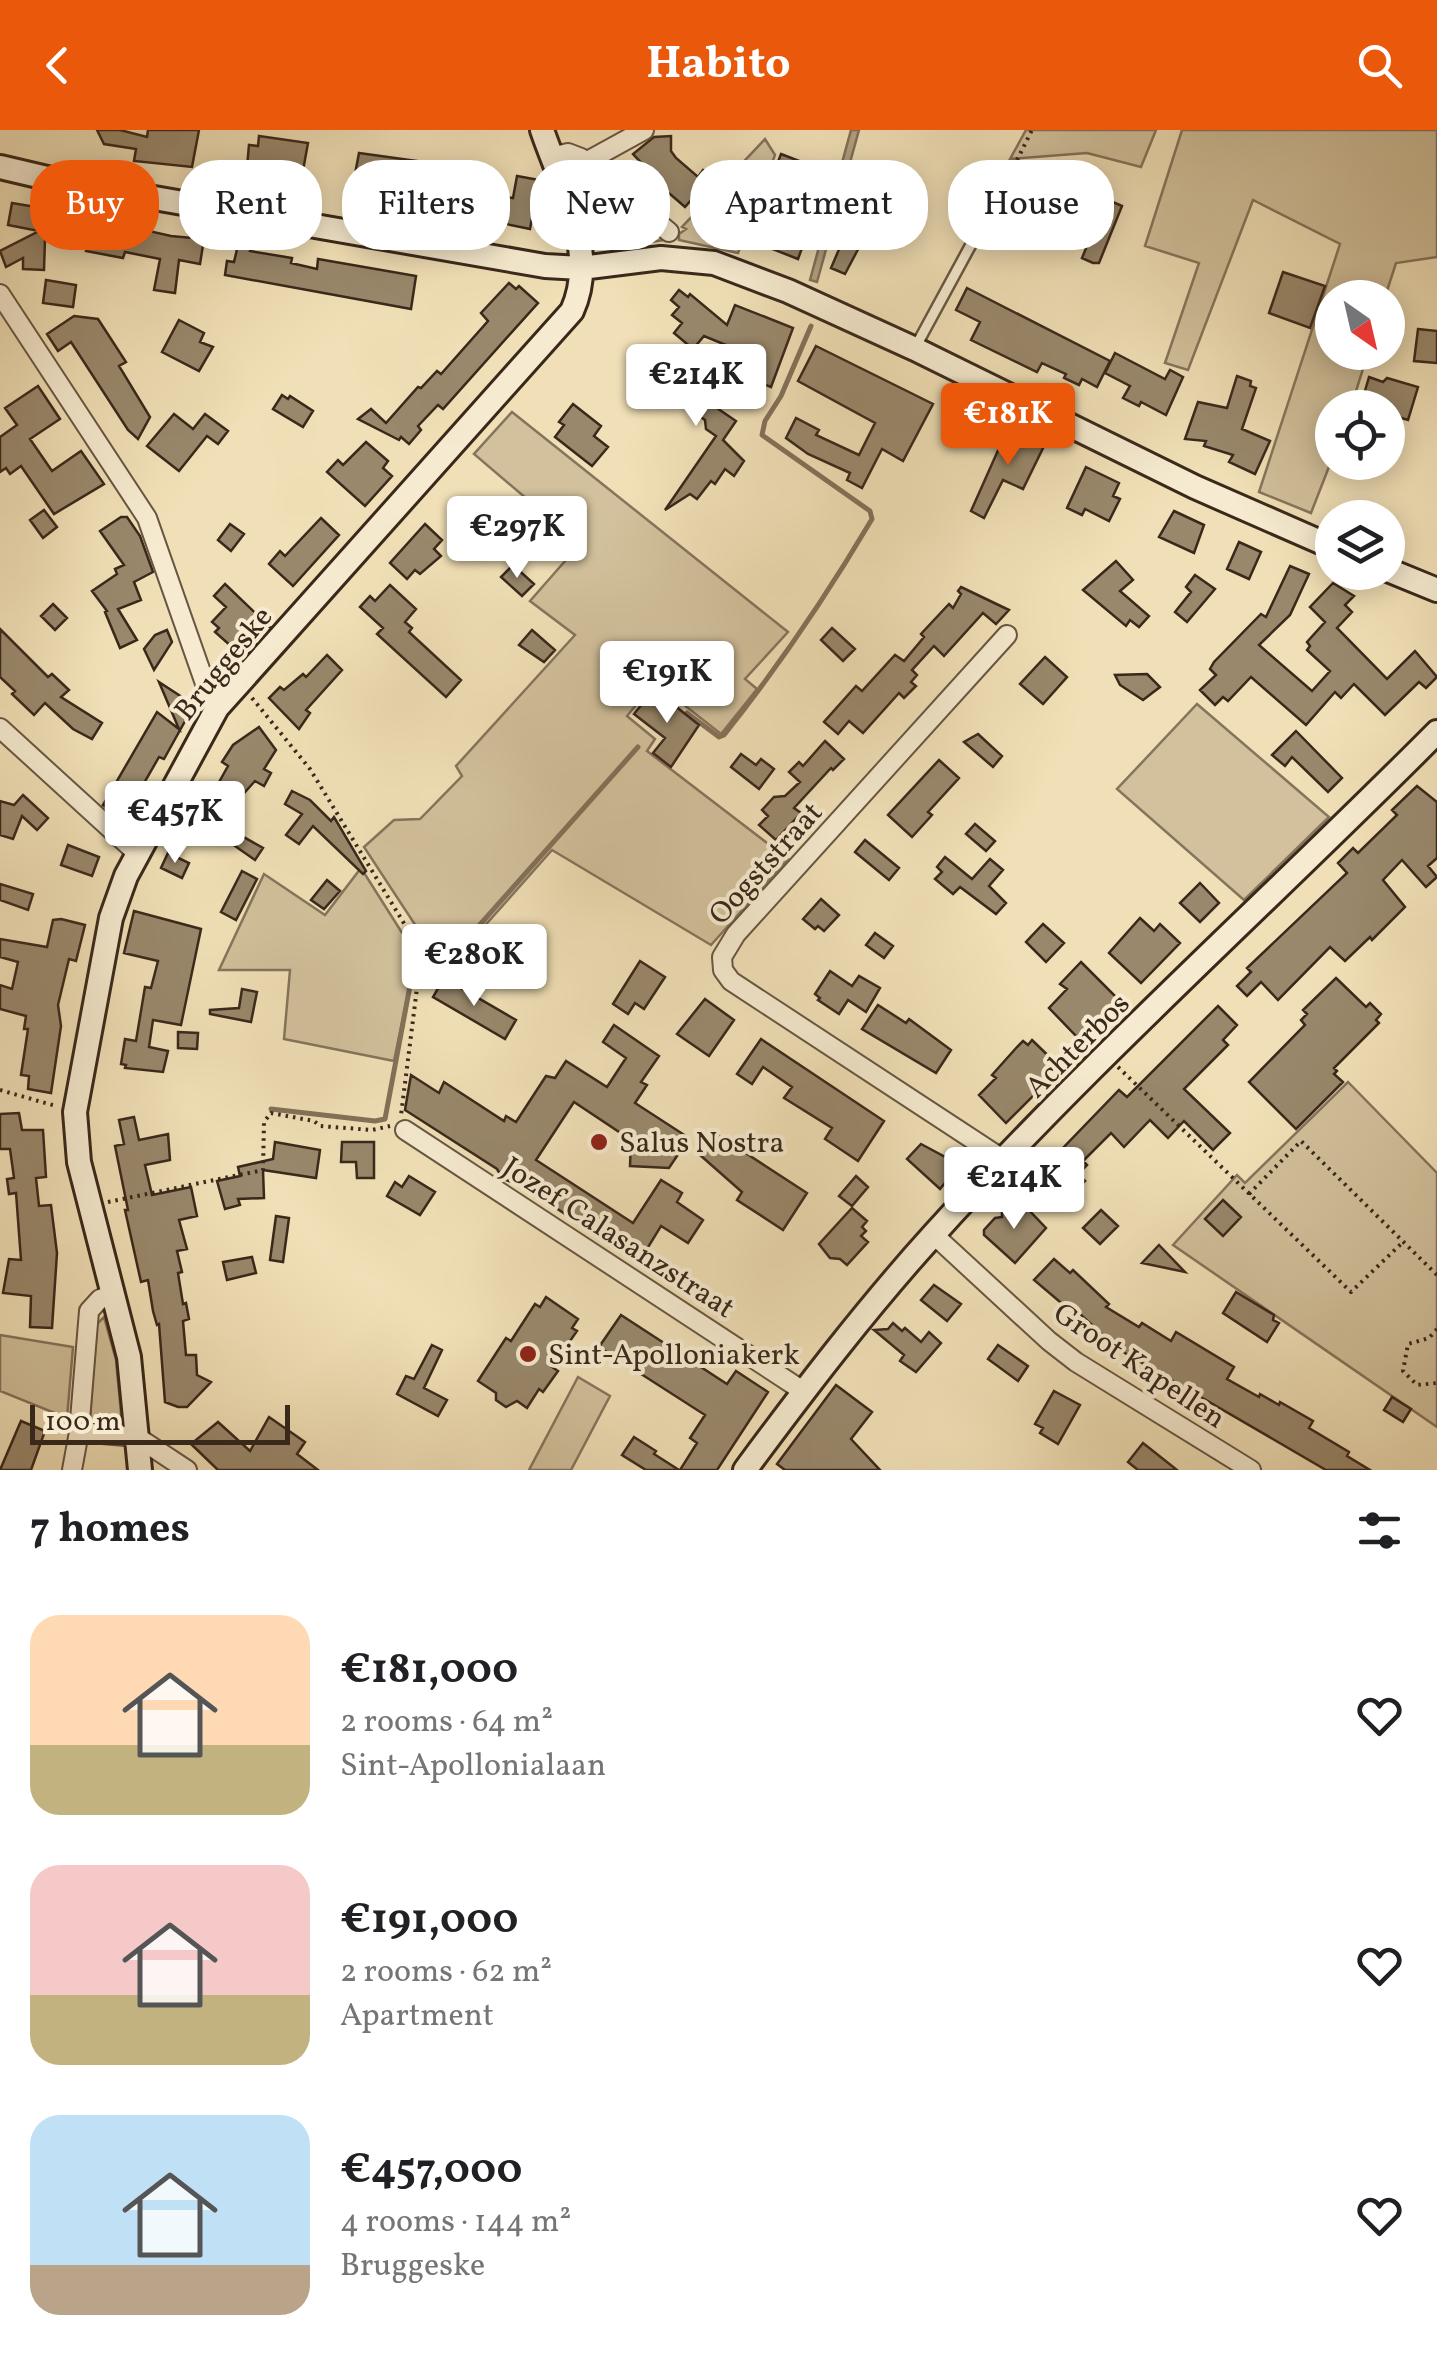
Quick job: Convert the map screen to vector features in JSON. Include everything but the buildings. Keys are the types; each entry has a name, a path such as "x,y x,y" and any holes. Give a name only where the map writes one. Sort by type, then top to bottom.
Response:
{"street":[{"path":"542,130 578,230 581,268"},
{"path":"590,160 644,130"},
{"path":"551,157 568,153 582,160"},
{"path":"0,168 68,184 545,266 581,268 661,258 714,262 915,349 1195,487 1315,540"},
{"name":"Bruggeske","path":"140,1470 129,1357 78,1162 75,1112 112,918 137,853 217,708 565,320 577,298 581,268"},
{"path":"0,294 147,518 217,708"},
{"path":"1405,577 1437,590"},
{"name":"Oogststraat","path":"1004,1160 731,981 722,957 736,934 1008,635"},
{"path":"0,728 137,853"},
{"name":"Achterbos","path":"745,1470 803,1391 934,1234 1108,1056 1437,732"},
{"name":"Jozef Calasanzstraat","path":"405,1130 803,1391"},
{"name":"Groot Kapellen","path":"934,1234 1049,1342 1225,1464 1251,1470"},
{"path":"72,1470 89,1311 114,1294"},
{"path":"79,1432 137,1437 187,1470"}],"lane":[{"path":"915,349 968,250"}],"path":[{"path":"1016,160 1032,130"},
{"path":"90,1206 263,1170 264,1122 272,1113 320,1126 372,1130 388,1126 405,1130 400,1112 419,948 310,769 238,683"},
{"path":"1108,1056 1351,1292 1404,1242"},
{"path":"0,1090 75,1112"},
{"path":"1249,1194 1301,1141 1437,1275"},
{"path":"1437,1330 1428,1338 1408,1344 1403,1370 1416,1385 1437,1383"}],"shaded area":[{"path":"851,130 859,130 851,160 843,160"},
{"path":"1026,130 1156,130 1141,167 1087,153 1010,159"},
{"path":"1182,130 1437,130 1437,257 1396,263 1390,280 1328,280 1340,244 1253,200 1188,370 1165,363 1199,263 1145,246"},
{"path":"765,139 775,155 773,160 745,160"},
{"path":"690,219 690,242 679,240 679,234 686,229 682,227"},
{"path":"818,250 826,250 817,282 810,280"},
{"path":"1315,321 1315,370 1363,370 1356,390 1315,390 1315,480 1324,480 1311,513 1259,492"},
{"path":"512,412 788,632 745,679 757,689 721,734 655,682 627,716 655,739 647,751 788,859 711,945 552,850 449,966 427,943 364,847 394,820 420,819 462,776 456,766 575,635 530,601 580,544 474,454"},
{"path":"1197,704 1329,817 1244,900 1117,789"},
{"path":"361,868 411,947 413,969 394,1061 284,1039 290,970 219,970 264,874 325,915"},
{"path":"1348,1082 1437,1173 1437,1427 1173,1245 1237,1175 1245,1183"},
{"path":"104,1317 116,1360 122,1424 116,1428 91,1425 90,1418 97,1324"},
{"path":"0,1335 73,1347 67,1418 0,1391"},
{"path":"578,1377 610,1396 571,1470 529,1470"}],"waterway":[{"path":"687,713 719,737 724,735 802,630 872,519 870,511 762,435 765,421 781,396 811,326"},
{"path":"422,953 445,960 452,956 638,747"},
{"path":"271,1109 385,1119 416,954"}],"place":[{"name":"Salus Nostra","path":"599,1142"},
{"name":"Sint-Apolloniakerk","path":"528,1354"}]}
